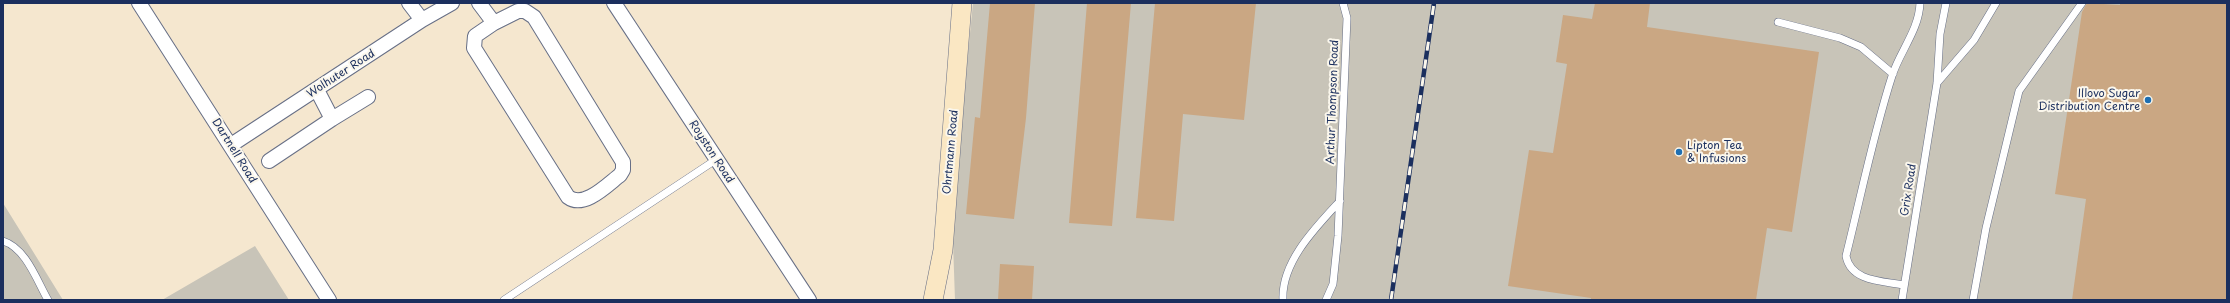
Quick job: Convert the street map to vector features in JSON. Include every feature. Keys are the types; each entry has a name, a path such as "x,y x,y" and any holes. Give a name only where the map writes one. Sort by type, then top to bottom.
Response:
{"main road":[{"name":"Ohrtmann Road","path":"933,300 943,250 962,3"}],"street":[{"name":"Dartnell Road","path":"139,3 329,300"},
{"path":"409,3 422,20"},
{"name":"Wolhuter Road","path":"231,145 422,20 452,3"},
{"path":"479,3 494,23"},
{"name":"Royston Road","path":"614,3 809,300"},
{"path":"518,11 529,12 622,162 623,170 620,175 582,201 573,201 568,197 476,53 474,43 476,36 494,23 518,11"},
{"path":"317,90 332,119"},
{"path":"269,161 368,97"}],"lane":[{"name":"Arthur Thompson Road","path":"1326,300 1333,284 1340,202 1347,18 1343,3"},
{"path":"1904,285 1861,277 1851,270 1846,256 1877,127 1893,74 1915,26 1920,3"},
{"name":"Grix Road","path":"1902,300 1937,83 1940,34 1946,3"},
{"path":"1937,83 1974,40 1996,3"},
{"path":"1973,300 1988,220 2018,91 2082,3"},
{"path":"1778,22 1840,38 1854,44 1871,55 1893,74"},
{"path":"504,300 717,160"},
{"path":"1283,300 1288,268 1310,236 1340,202"},
{"path":"3,241 22,256 48,300"}],"shaded area":[{"path":"973,3 2227,3 2227,300 955,300 952,214"},
{"path":"3,203 63,300 3,300"},
{"path":"255,246 289,300 162,300"}],"building":[{"path":"990,3 1035,3 1026,118 1014,219 966,214 975,117 980,118"},
{"path":"1087,3 1131,3 1112,226 1069,223"},
{"path":"1155,3 1256,3 1244,120 1183,114 1174,221 1136,218"},
{"name":"Lipton Tea & Infusions","path":"1595,3 1650,3 1647,27 1819,52 1792,232 1767,228 1756,300 1591,300 1591,298 1508,286 1529,150 1553,153 1567,64 1556,62 1563,15 1592,19"},
{"name":"Illovo Sugar Distribution Centre","path":"2087,3 2120,5 2120,3 2227,3 2227,300 2072,300 2086,199 2055,194 2082,12"},
{"path":"1000,264 1034,266 1032,300 998,300"}],"railway":[{"path":"1391,300 1434,3"}],"place":[{"name":"Illovo Sugar Distribution Centre","path":"2148,100"},
{"name":"Lipton Tea & Infusions","path":"1679,152"}]}
